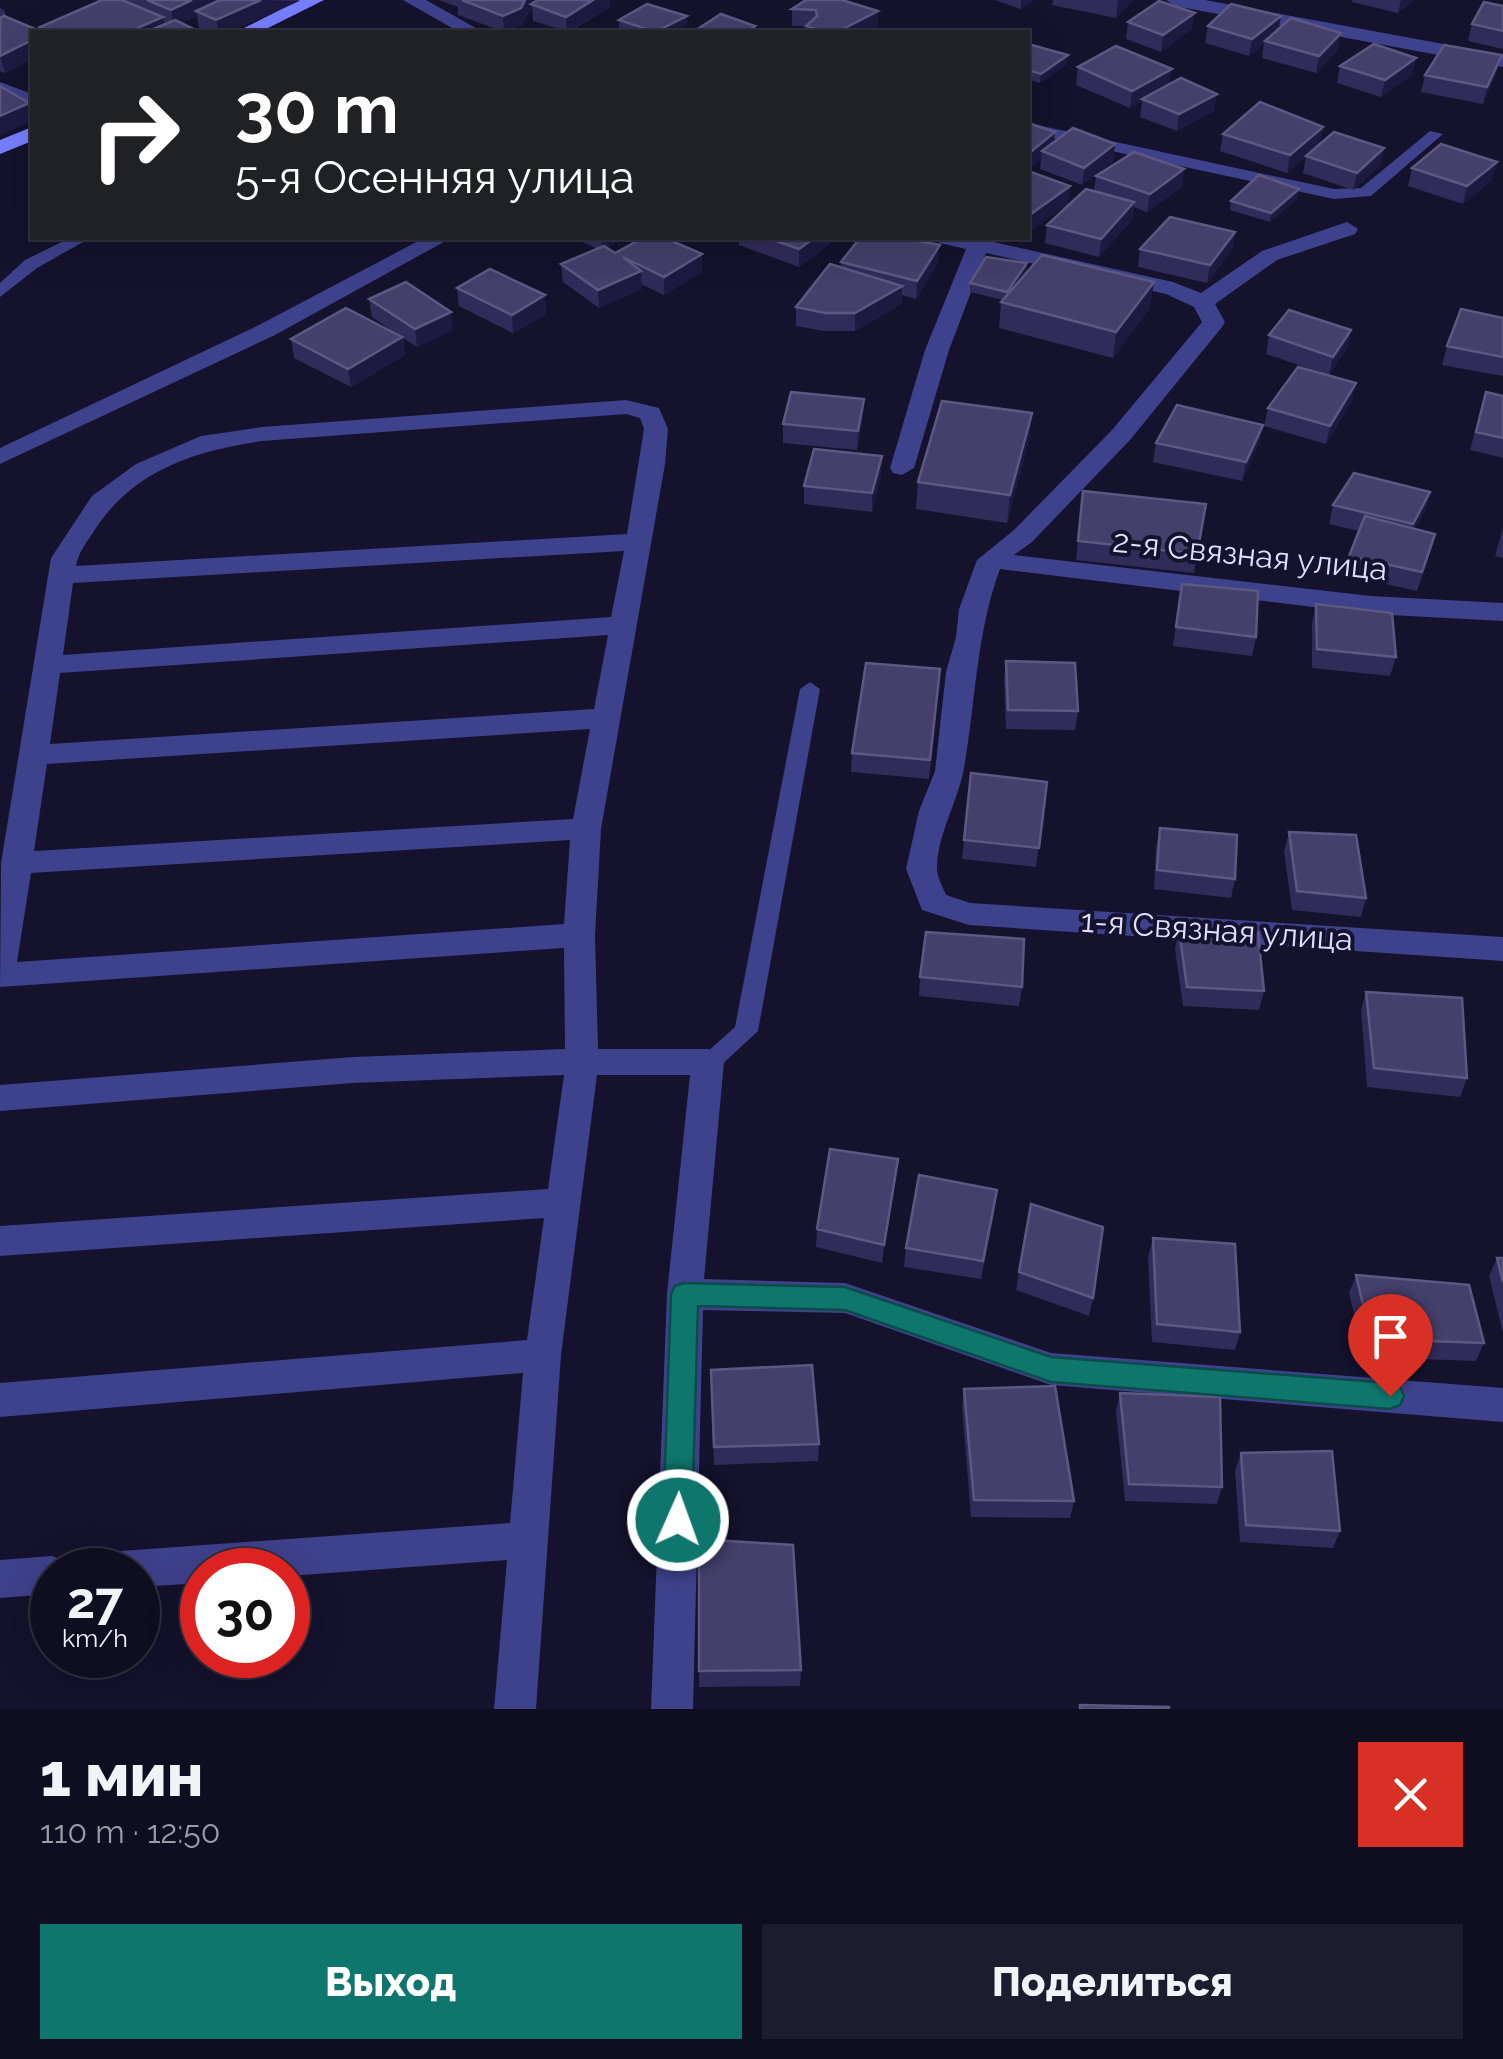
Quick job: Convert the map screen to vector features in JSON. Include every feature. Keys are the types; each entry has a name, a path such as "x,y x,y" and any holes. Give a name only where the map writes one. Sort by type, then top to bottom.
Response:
{"street":[{"path":"250,30 315,0"},
{"path":"412,0 469,30"},
{"path":"1175,0 1503,62"},
{"path":"0,88 30,101"},
{"path":"0,148 30,134"},
{"path":"1203,303 1266,254 1347,229"},
{"path":"0,457 267,330 436,240"},
{"path":"957,240 1173,289 1203,303 1214,322 1121,435 1023,536 990,560"},
{"path":"902,468 937,350 978,245"},
{"path":"515,1709 543,1355 582,1060 578,935 586,829 653,464 656,429 650,413 626,406 262,434 201,443 145,469 101,501 64,558 0,974 578,935"},
{"path":"62,576 636,542"},
{"name":"2-я Связная улица","path":"990,560 1371,605 1503,612"},
{"name":"1-я Связная улица","path":"990,560 972,608 949,772 934,810 921,869 933,902 969,914 1503,949"},
{"path":"48,665 622,625"},
{"path":"34,755 608,718"},
{"path":"16,863 586,829"},
{"path":"0,1098 211,1078 582,1060 708,1062 684,1294 672,1709"},
{"path":"0,1240 563,1202"},
{"path":"684,1294 845,1298 1051,1369 1503,1405"},
{"path":"0,1400 543,1355"},
{"path":"160,1567 529,1540"},
{"path":"0,1579 30,1577"}],"lane":[{"path":"1030,128 1334,194 1365,192 1435,134"},
{"path":"0,292 31,264 78,240"},
{"path":"708,1062 746,1032 810,689"}],"building":[{"path":"102,0 122,0 163,17 133,30 40,27"},
{"path":"147,0 192,0 171,10"},
{"path":"220,0 261,0 216,20 196,11"},
{"path":"462,0 525,0 521,8 503,16"},
{"path":"538,0 593,0 566,17 531,4"},
{"path":"806,0 842,0 878,11 841,30 818,30 806,26 817,16 816,10 792,9"},
{"path":"1159,1 1195,13 1163,35 1128,22"},
{"path":"1484,2 1503,6 1503,31 1472,24"},
{"path":"647,4 687,16 659,30 619,20"},
{"path":"1231,4 1281,16 1252,39 1208,26"},
{"path":"721,14 755,26 749,30 696,30"},
{"path":"4,16 37,30 30,30 30,41 0,56 0,18"},
{"path":"1291,18 1341,33 1319,56 1265,41"},
{"path":"175,20 194,29 191,30 151,30"},
{"path":"1374,44 1416,58 1385,80 1340,66"},
{"path":"1030,45 1068,55 1041,74 1030,71"},
{"path":"1444,45 1502,55 1487,87 1425,75"},
{"path":"1116,46 1172,69 1132,91 1078,67"},
{"path":"1181,78 1217,94 1179,114 1142,99"},
{"path":"0,86 29,103 0,116"},
{"path":"1260,102 1323,127 1290,155 1223,134"},
{"path":"1030,124 1055,132 1030,152"},
{"path":"1073,128 1115,144 1084,168 1042,151"},
{"path":"1334,132 1384,148 1357,173 1306,156"},
{"path":"1441,144 1497,162 1467,186 1412,168"},
{"path":"1134,152 1184,169 1150,194 1096,176"},
{"path":"1030,172 1070,186 1030,215"},
{"path":"1259,175 1299,189 1271,213 1231,201"},
{"path":"1086,189 1134,202 1101,239 1047,225"},
{"path":"1170,217 1235,232 1210,265 1140,249"},
{"path":"639,240 670,240 702,254 664,277 623,257 641,271 598,290 561,264 604,246 615,253"},
{"path":"774,240 811,240 799,249"},
{"path":"858,240 913,240 940,245 917,281 841,262"},
{"path":"1042,255 1154,282 1116,332 1001,302"},
{"path":"986,257 1027,263 1007,292 970,283"},
{"path":"830,264 902,286 855,313 825,313 796,307"},
{"path":"490,269 545,295 512,315 457,288"},
{"path":"406,282 451,312 415,329 369,299"},
{"path":"346,308 402,337 348,369 291,339"},
{"path":"1461,309 1503,318 1503,357 1447,346"},
{"path":"1289,310 1351,330 1333,357 1269,335"},
{"path":"1298,367 1356,383 1330,426 1268,408"},
{"path":"791,392 864,399 858,431 783,424"},
{"path":"1486,392 1503,396 1503,438 1476,432"},
{"path":"942,401 1032,413 1010,495 918,482"},
{"path":"1177,405 1263,425 1246,462 1156,443"},
{"path":"814,449 882,456 872,493 804,486"},
{"path":"1354,473 1430,492 1413,524 1333,505"},
{"path":"1083,491 1206,504 1197,554 1078,541"},
{"path":"1365,516 1435,534 1422,572 1349,556"},
{"path":"1182,584 1258,591 1256,637 1176,627"},
{"path":"1316,604 1392,613 1396,657 1317,649"},
{"path":"1006,661 1075,663 1078,711 1008,710"},
{"path":"866,663 940,669 930,760 852,753"},
{"path":"971,773 1047,782 1039,848 964,840"},
{"path":"1160,828 1237,835 1235,879 1157,870"},
{"path":"1289,832 1356,835 1366,898 1297,891"},
{"path":"1179,930 1258,933 1264,991 1187,987"},
{"path":"926,932 1024,939 1022,987 920,977"},
{"path":"1366,992 1462,998 1467,1078 1374,1068"},
{"path":"830,1149 898,1159 884,1245 817,1229"},
{"path":"919,1175 997,1190 983,1261 906,1248"},
{"path":"1031,1204 1103,1227 1093,1298 1019,1272"},
{"path":"1153,1238 1235,1244 1240,1332 1157,1324"},
{"path":"1497,1258 1503,1258 1503,1282"},
{"path":"1356,1275 1469,1285 1484,1343 1371,1339"},
{"path":"812,1365 819,1444 714,1447 711,1370"},
{"path":"1055,1386 1074,1501 974,1500 964,1389"},
{"path":"1120,1393 1220,1397 1222,1487 1129,1484"},
{"path":"1332,1451 1340,1531 1246,1525 1241,1453"},
{"path":"699,1539 793,1545 801,1670 699,1671"},
{"path":"1080,1705 1169,1707 1169,1709 1080,1709"}],"route":[{"path":"678,1520 684,1294 845,1298 1051,1369 1390,1396"}]}
